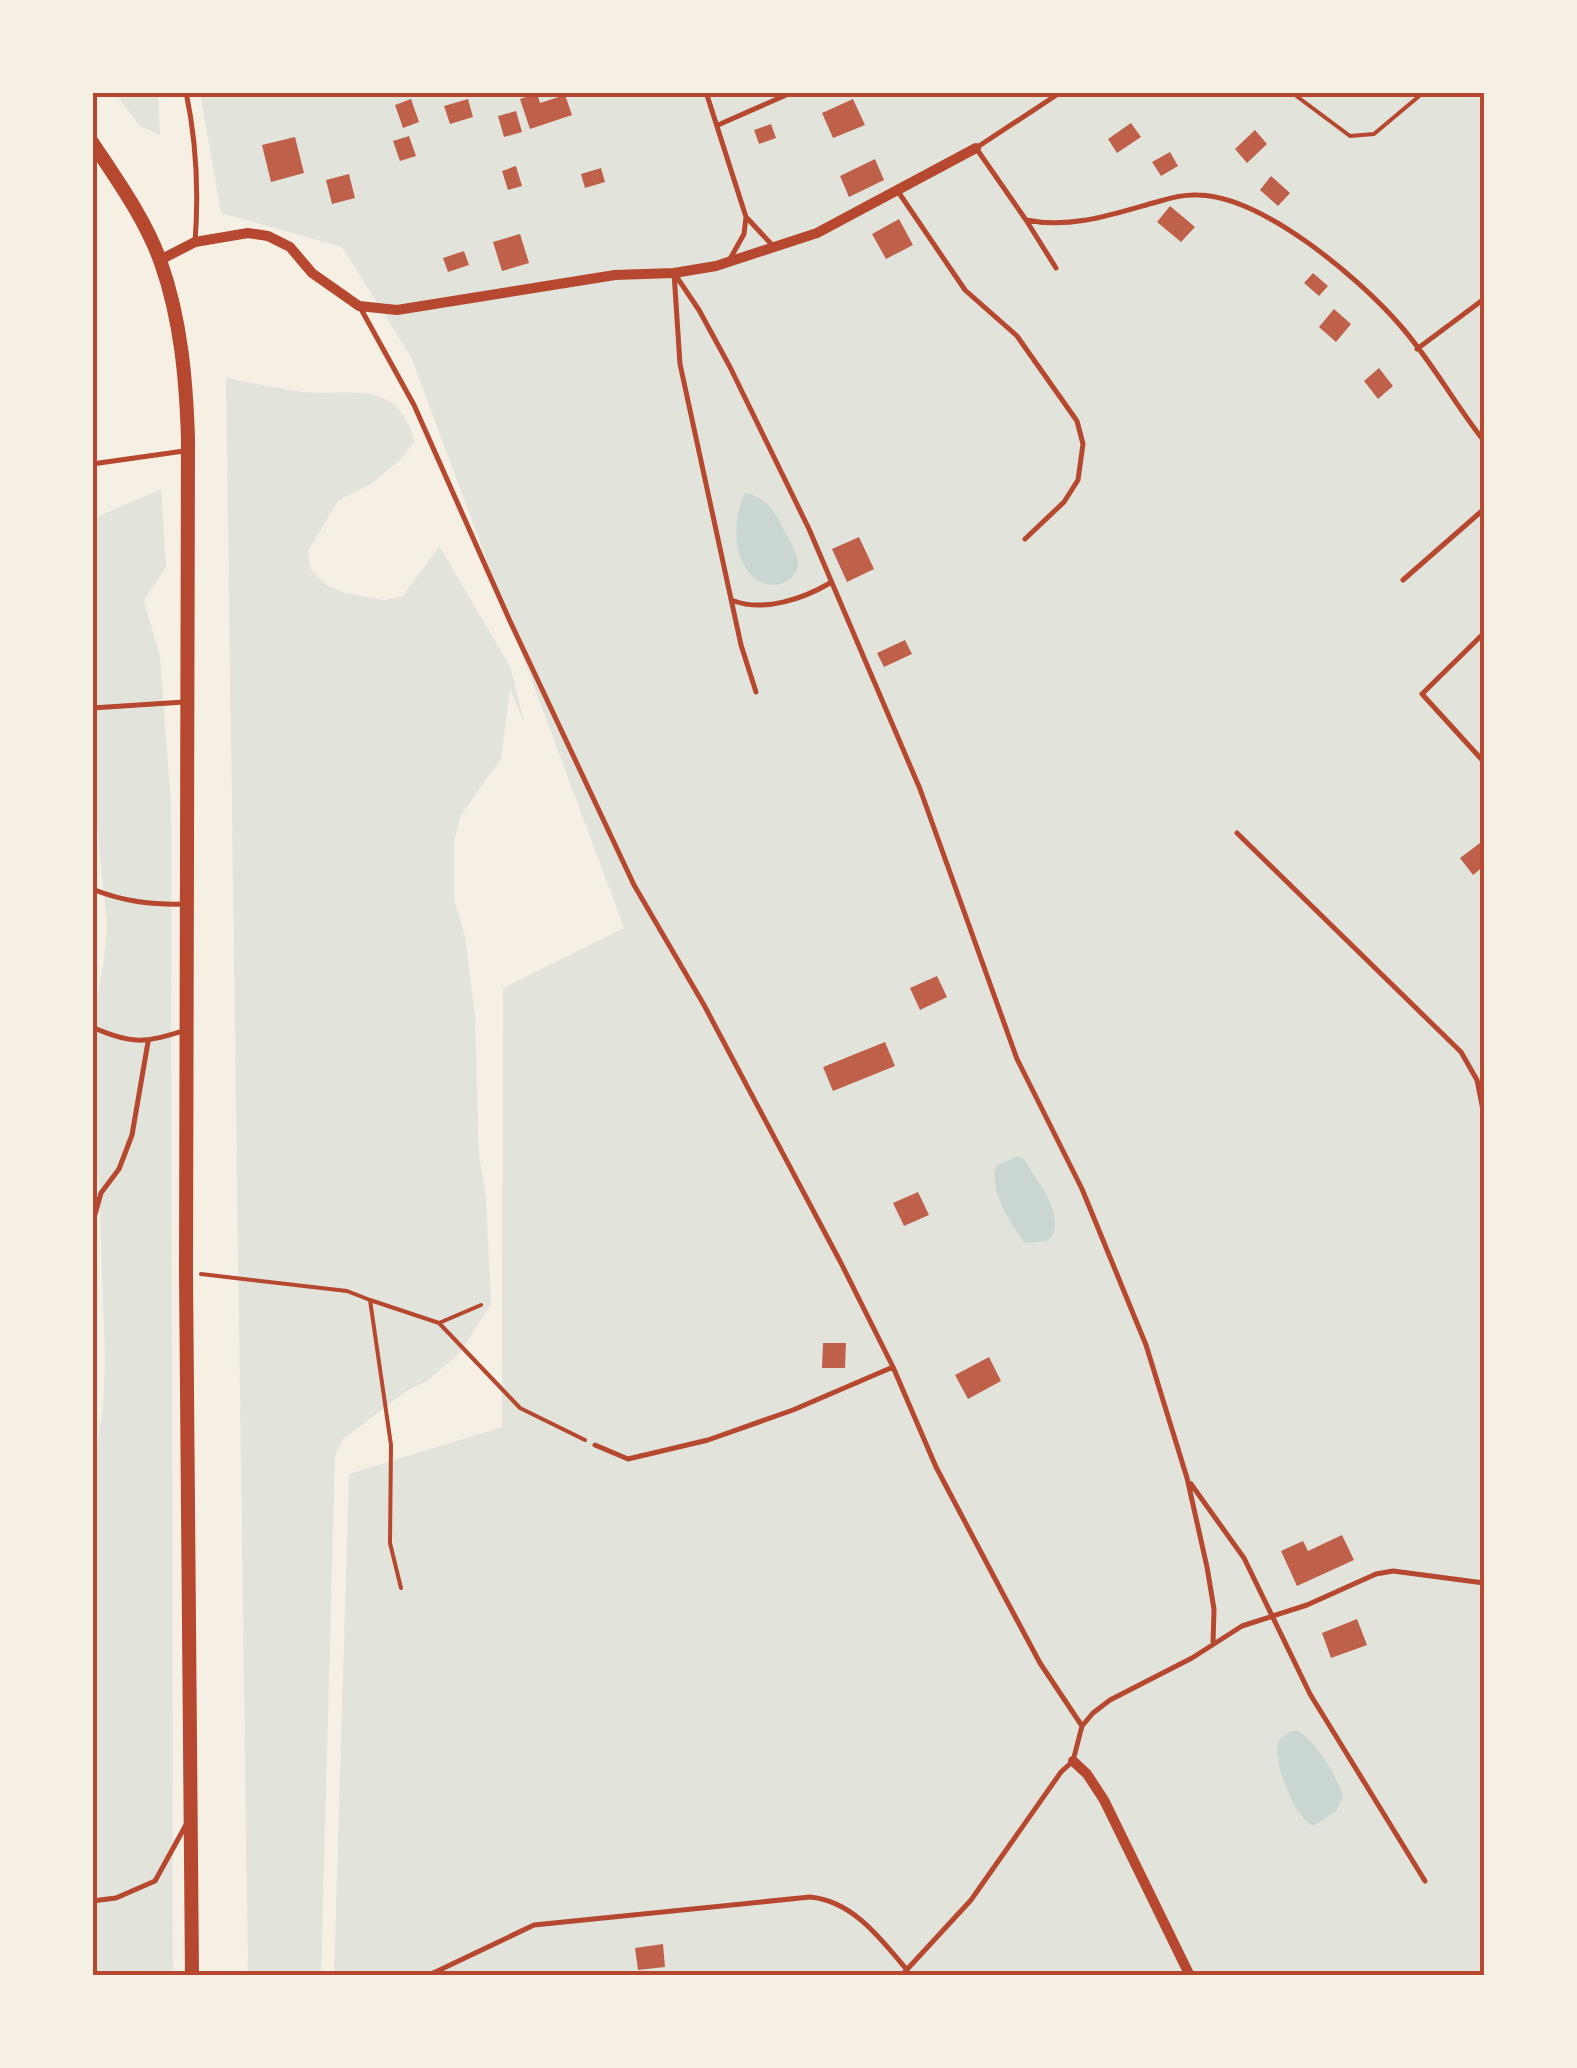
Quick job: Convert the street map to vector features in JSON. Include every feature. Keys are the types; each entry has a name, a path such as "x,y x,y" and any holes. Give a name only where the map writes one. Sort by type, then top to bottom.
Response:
{"street":[{"path":"92,142 160,260 185,370 192,1976"},
{"path":"160,260 195,242 248,233 268,236 290,247 312,273 359,306 397,310 615,275 674,274 729,262 817,233 976,148"},
{"path":"1073,1761 1088,1774 1104,1800 1190,1976"}],"lane":[{"path":"186,92 200,184 195,242"},
{"path":"706,92 746,216 758,234 775,248"},
{"path":"718,125 794,92"},
{"path":"1056,268 976,148 1061,92"},
{"path":"897,190 965,290 1017,336 1078,421 1082,444 1078,480 1064,502 1024,539"},
{"path":"1026,220 1050,225 1092,220 1182,196 1202,195 1268,216 1367,289 1418,349 1484,440"},
{"path":"729,262 744,234 746,216"},
{"path":"674,274 730,367 809,528 920,789 1017,1059 1082,1189 1146,1345 1187,1478 1214,1608 1213,1644"},
{"path":"674,274 680,364 741,646 756,692"},
{"path":"1418,349 1484,299"},
{"path":"359,306 414,405 634,885 704,1005 893,1366 936,1466 1002,1592 1040,1663 1082,1726"},
{"path":"92,464 188,450"},
{"path":"1403,580 1484,509"},
{"path":"734,601 747,606 776,604 812,594 830,583"},
{"path":"1484,633 1422,694 1484,762"},
{"path":"92,708 186,702"},
{"path":"1237,833 1461,1052 1477,1080 1484,1115"},
{"path":"92,888 121,900 153,905 187,904"},
{"path":"92,1027 122,1040 148,1042 188,1029"},
{"path":"92,1225 101,1193 119,1169 132,1135 148,1042"},
{"path":"92,1190 101,1193"},
{"path":"595,1445 628,1459 708,1440 793,1410 893,1366"},
{"path":"1187,1478 1244,1558 1310,1694 1425,1882"},
{"path":"901,1976 971,1900 1061,1772 1073,1761 1082,1726 1110,1700 1242,1626 1307,1605 1376,1574 1394,1571 1484,1582"},
{"path":"92,1901 116,1898 155,1880 191,1816"},
{"path":"427,1976 534,1925 810,1897 824,1898 850,1910 907,1970"}],"path":[{"path":"1292,92 1350,136 1374,134 1424,92"},
{"path":"186,1272 347,1291 440,1322 520,1408 595,1445"},
{"path":"370,1300 391,1445 390,1543 402,1588"},
{"path":"440,1322 481,1305"}],"shaded area":[{"path":"115,93 158,93 160,135 140,126"},
{"path":"200,93 1484,93 1484,1975 334,1975 349,1474 502,1427 503,988 624,928 411,357 342,247 221,213"},
{"path":"226,378 304,392 371,394 397,407 415,441 374,482 338,501 308,551 311,570 325,584 345,593 384,600 403,596 439,546 510,666 525,725 510,689 501,759 461,815 454,841 454,900 465,936 475,1016 479,1156 486,1196 491,1304 459,1354 343,1439 335,1456 321,1975 248,1975"},
{"path":"161,489 166,567 144,600 160,657 171,805 173,1975 93,1975 92,1474 103,1408 105,1363 99,1184 92,1158 92,1022 107,927 92,771 92,519"},
{"path":"745,493 768,505 795,550 798,567 785,582 762,583 742,561 737,526"},
{"path":"1017,1156 1024,1159 1051,1205 1055,1225 1053,1235 1046,1241 1025,1243 998,1196 996,1166"},
{"path":"1298,1731 1325,1760 1343,1796 1336,1811 1313,1826 1292,1799 1278,1760 1279,1740"}],"building":[{"path":"537,93 540,103 565,95 572,115 530,129 520,99"},
{"path":"411,99 419,122 403,128 395,105"},
{"path":"468,99 473,117 450,124 444,106"},
{"path":"853,99 865,125 833,138 822,113"},
{"path":"516,111 522,132 504,137 498,116"},
{"path":"1131,123 1141,137 1117,153 1108,139"},
{"path":"771,124 776,138 759,144 754,130"},
{"path":"1255,130 1267,144 1247,163 1235,149"},
{"path":"409,136 416,156 400,161 393,141"},
{"path":"295,137 304,173 271,182 262,145"},
{"path":"1170,152 1178,166 1161,176 1152,162"},
{"path":"875,159 884,180 849,197 840,176"},
{"path":"516,166 522,186 508,190 502,171"},
{"path":"601,168 605,182 585,188 581,174"},
{"path":"349,174 355,198 332,204 326,180"},
{"path":"1271,176 1290,193 1278,206 1260,190"},
{"path":"1170,206 1195,227 1181,242 1157,222"},
{"path":"899,219 913,245 886,259 872,234"},
{"path":"520,234 529,263 502,271 493,242"},
{"path":"464,251 469,265 448,272 443,258"},
{"path":"1313,273 1328,286 1319,296 1304,283"},
{"path":"1334,309 1351,324 1336,342 1319,327"},
{"path":"1379,368 1393,386 1378,399 1364,381"},
{"path":"859,537 874,569 847,582 832,549"},
{"path":"905,640 912,654 884,667 877,653"},
{"path":"1484,840 1484,866 1473,875 1460,858"},
{"path":"937,976 947,997 920,1010 910,988"},
{"path":"885,1042 895,1066 833,1091 823,1067"},
{"path":"918,1192 929,1215 904,1226 893,1203"},
{"path":"823,1343 846,1343 845,1368 822,1368"},
{"path":"989,1357 1001,1381 968,1399 955,1375"},
{"path":"1342,1535 1354,1560 1297,1586 1281,1551 1303,1541 1308,1551"},
{"path":"1357,1619 1367,1645 1331,1658 1322,1633"},
{"path":"663,1944 665,1967 638,1970 635,1948"}]}
